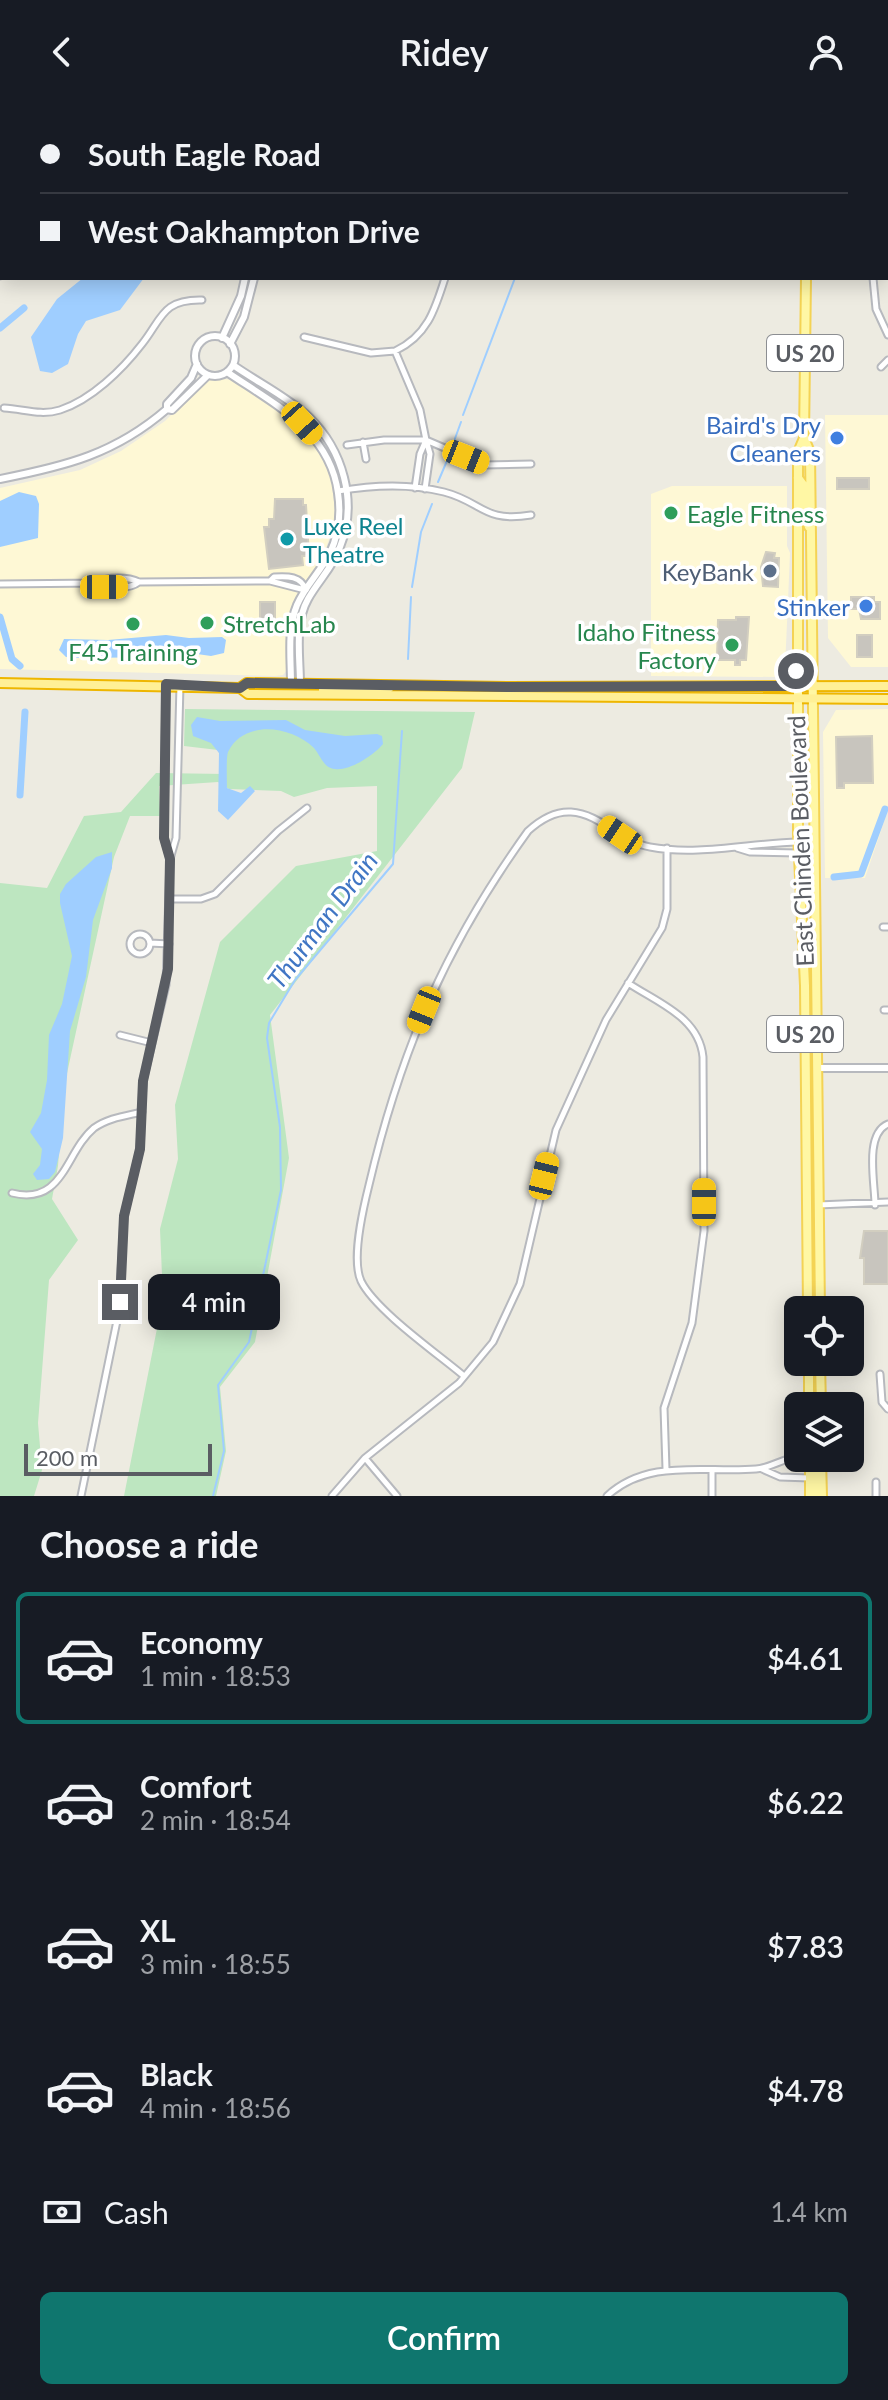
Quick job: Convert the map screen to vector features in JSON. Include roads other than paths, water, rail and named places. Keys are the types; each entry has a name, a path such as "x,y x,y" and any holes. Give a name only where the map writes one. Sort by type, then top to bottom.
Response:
{"highway":[{"path":"0,683 166,684 240,688 248,694 284,695 888,699"},
{"path":"240,688 247,683 514,687 888,686"},
{"path":"284,695 293,690 384,691 393,685"},
{"path":"402,696 413,690 494,691 514,687"}],"main road":[{"name":"East Chinden Boulevard","path":"806,280 804,438 798,452 797,699 808,1296"},
{"name":"US 20","path":"804,438 810,452 811,699"},
{"path":"798,478 804,486 805,516 811,531"},
{"name":"East Chinden Boulevard","path":"811,699 820,1296"},
{"path":"805,1079 811,1101 812,1190 818,1205"},
{"path":"810,1472 810,1496"},
{"path":"816,1472 819,1496"},
{"path":"819,1496 820,1472"}],"street":[{"path":"222,338 241,296 245,280"},
{"path":"230,344 244,317 253,280"},
{"path":"304,337 371,353 395,351 420,335 431,319 444,280"},
{"path":"873,280 876,309 888,335"},
{"path":"1,409 40,414 76,403 93,392 143,343 165,310 187,299 202,300"},
{"path":"0,479 83,460 129,439 167,409 172,410 208,375 227,372 233,365 234,354 230,344 222,338 210,337 200,344 195,355 197,364 208,375"},
{"path":"395,351 423,418 430,454 425,489"},
{"path":"881,367 888,360"},
{"path":"167,409 167,404 191,378 197,364"},
{"path":"233,365 307,415 327,438 337,456 348,513 341,546 309,593 299,627 296,684"},
{"path":"227,372 302,423 330,461 342,490"},
{"path":"415,488 420,454 426,440"},
{"path":"347,445 426,440 484,465 531,464"},
{"path":"363,442 366,459"},
{"path":"342,490 373,485 425,489 451,494 492,516 531,515"},
{"path":"270,581 274,577 295,578 303,583 309,593"},
{"path":"0,584 98,583 104,587 133,587 139,582 270,581 309,593"},
{"path":"166,684 164,838 170,859"},
{"path":"81,1496 119,1311 124,1216 140,1149 143,1081 166,985 170,859 176,838 180,685"},
{"path":"169,899 201,899 215,894 278,831 307,808"},
{"path":"464,1376 377,1302 360,1280 357,1264 364,1206 383,1123 408,1050 437,981 502,867 537,823 561,812 573,812 599,821 635,843 667,848 798,842"},
{"path":"736,847 750,852 798,853"},
{"path":"332,1496 365,1458 464,1376 493,1342 520,1284 556,1130 587,1059 662,928 668,895 667,848"},
{"path":"150,943 169,944"},
{"path":"628,983 689,1023 702,1044 704,1231 692,1323 664,1408 666,1469"},
{"path":"120,1035 152,1043"},
{"path":"817,1068 888,1068"},
{"path":"12,1193 36,1193 52,1185 65,1173 83,1141 96,1127 111,1119 142,1112"},
{"path":"875,1205 874,1138 879,1128 888,1124"},
{"path":"818,1205 875,1205 888,1202"},
{"path":"880,1374 882,1402 888,1409"},
{"path":"365,1458 397,1496"},
{"path":"607,1496 627,1480 666,1469 761,1469 784,1459"},
{"path":"761,1469 780,1477 810,1478"},
{"path":"712,1470 712,1496"},
{"path":"876,1482 876,1496"}],"water":[{"path":"81,280 142,280 120,310 86,321 68,364 52,373 40,371 31,337 57,299"},
{"path":"19,492 36,496 39,504 38,538 0,547 0,501"},
{"path":"166,635 222,637 226,640 224,653 211,656 190,653 172,657 76,658 66,657 59,650 64,639 108,640"},
{"path":"197,717 220,721 286,720 305,730 345,736 377,734 382,736 383,744 361,761 335,769 325,764 314,748 293,735 268,729 245,734 235,741 228,752 227,788 241,793 250,786 255,791 228,820 218,811 219,753 211,743 193,736 191,725"},
{"path":"112,852 112,868 93,920 86,977 70,1031 63,1138 55,1172 49,1179 37,1180 33,1174 40,1165 42,1149 30,1132 41,1113 47,1080 49,1035 62,1004 72,956 60,894 66,884 96,857"}],"waterway":[{"name":"Thurman Drain","path":"463,415 514,280"},
{"path":"0,328 24,308"},
{"name":"Thurman Drain","path":"453,444 461,422"},
{"name":"Thurman Drain","path":"438,482 449,456"},
{"name":"Thurman Drain","path":"412,587 421,532 432,504"},
{"name":"Thurman Drain","path":"408,659 411,597"},
{"path":"0,617 12,659 20,666"},
{"path":"20,795 25,712"},
{"name":"Thurman Drain","path":"213,1496 224,1451 218,1385 249,1342 281,1190 280,1127 267,1038 269,1023 295,980 393,864 402,731"},
{"path":"834,877 861,874 885,809"}],"place":[{"name":"Baird's Dry Cleaners","path":"837,438"},
{"name":"Eagle Fitness","path":"671,513"},
{"name":"Luxe Reel Theatre","path":"287,539"},
{"name":"KeyBank","path":"770,571"},
{"name":"Stinker","path":"866,606"},
{"name":"StretchLab","path":"207,623"},
{"name":"F45 Training","path":"133,624"},
{"name":"Idaho Fitness Factory","path":"732,645"}]}
